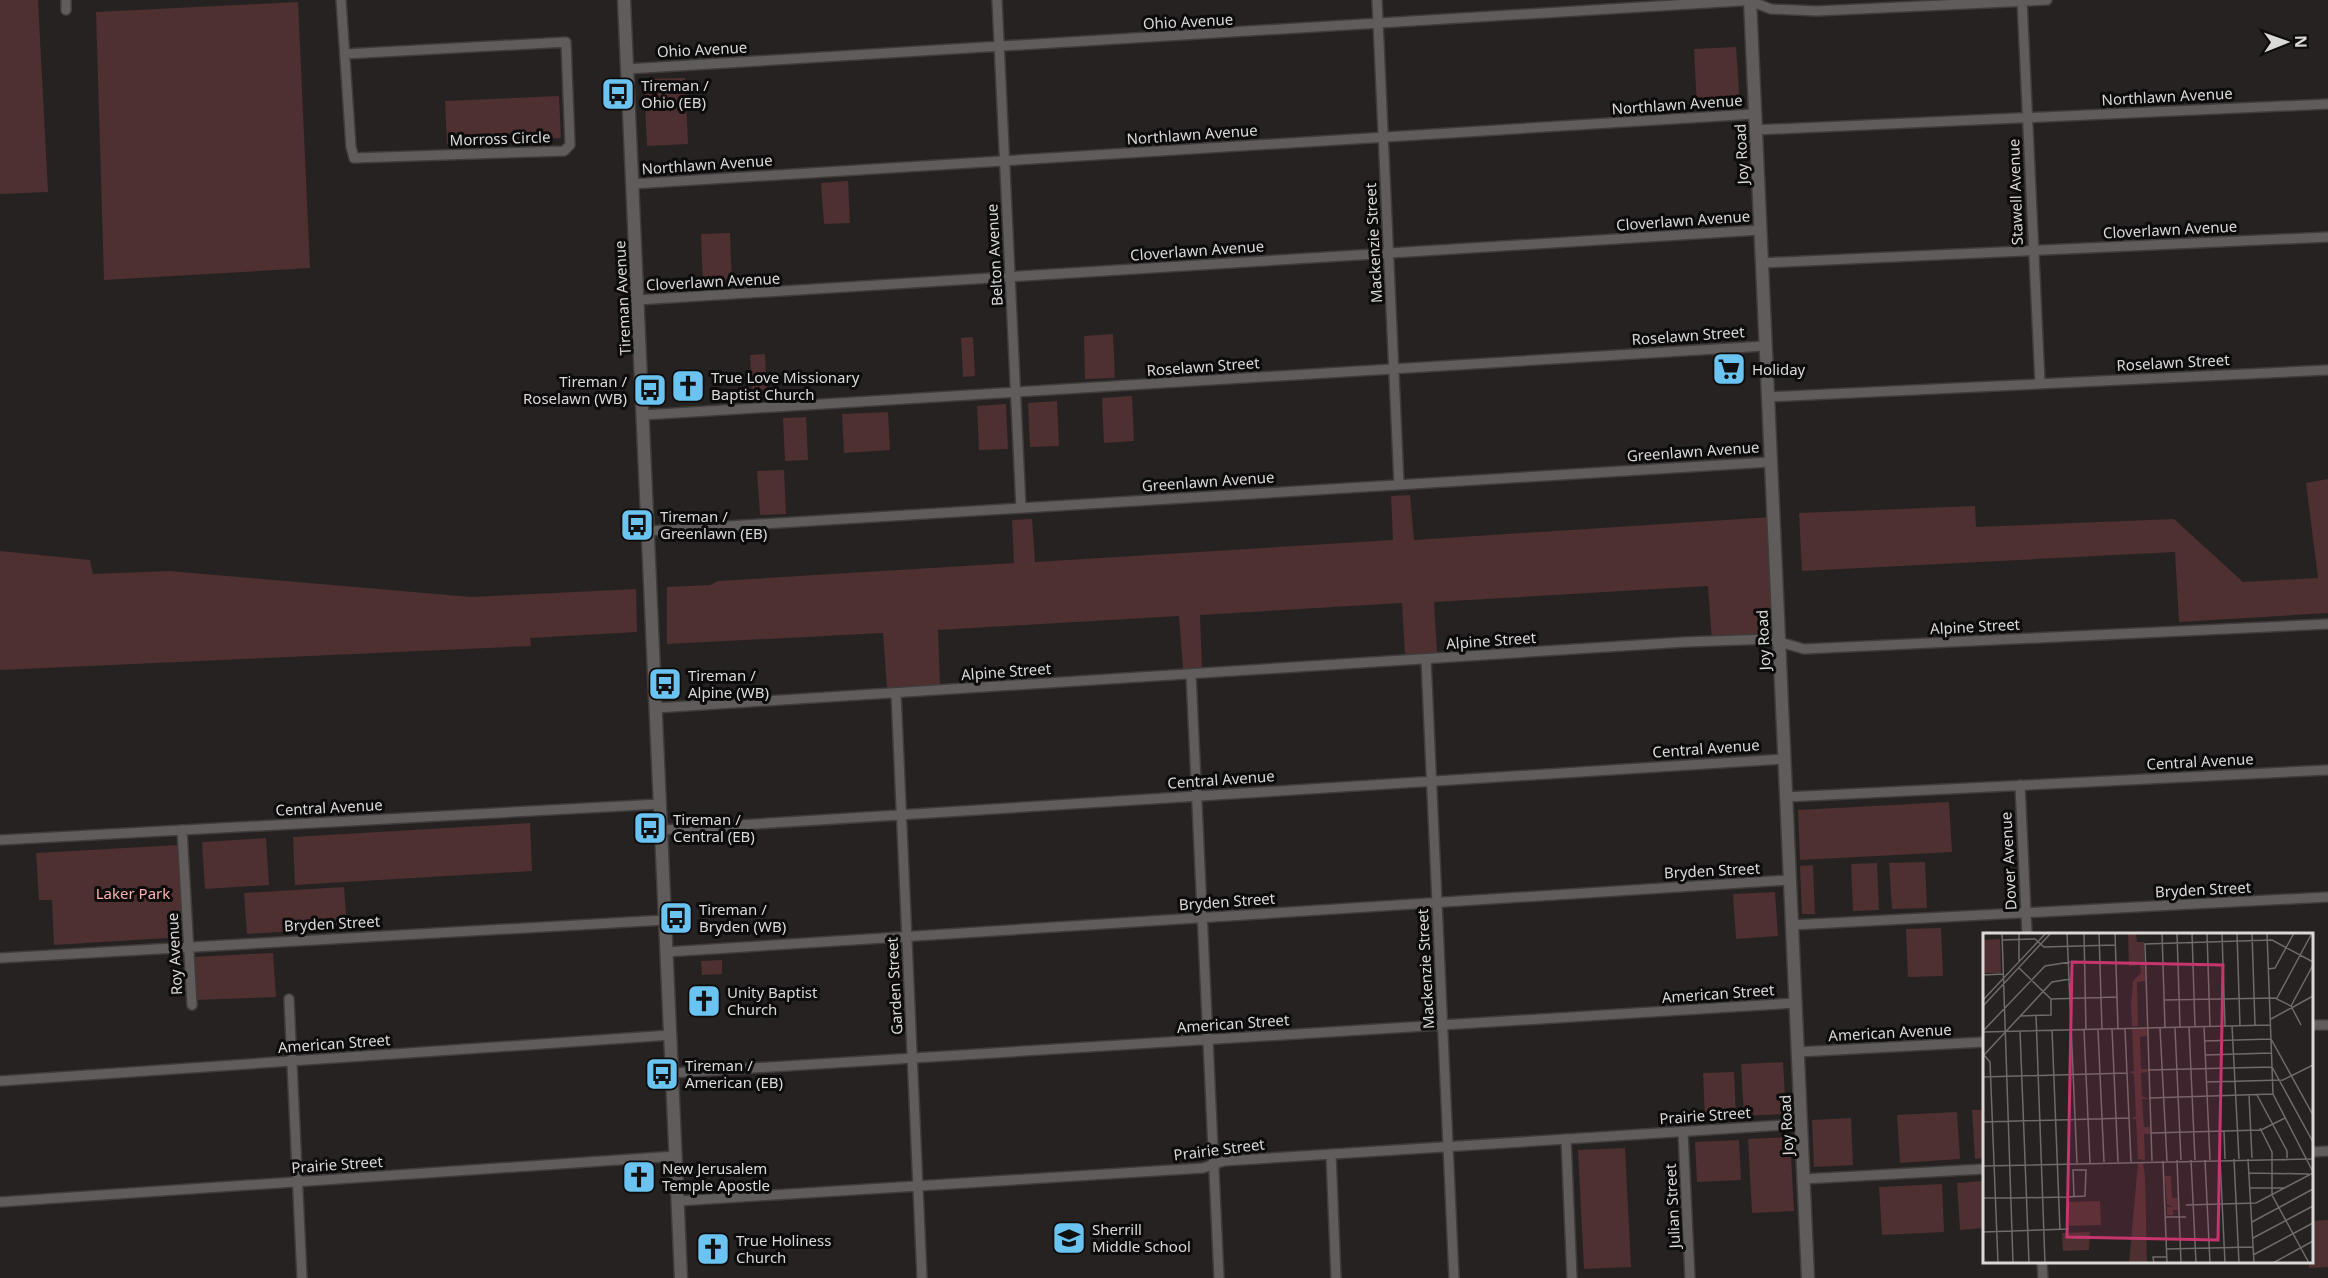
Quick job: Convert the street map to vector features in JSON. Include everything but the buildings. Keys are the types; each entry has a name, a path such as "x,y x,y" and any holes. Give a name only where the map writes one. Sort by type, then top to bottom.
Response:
{"street":[{"path":"66,0 66,10"},
{"name":"Morross Circle","path":"341,0 351,147 354,158 564,151 570,145 566,42 345,54"},
{"name":"Tireman Avenue","path":"624,0 681,1278"},
{"name":"Belton Avenue","path":"997,0 1021,508"},
{"name":"Mackenzie Street","path":"1377,0 1399,484"},
{"name":"Ohio Avenue","path":"627,69 1378,24 1682,3 1752,0 1785,10 1886,4 2047,0"},
{"name":"Joy Road","path":"1752,0 1754,114 1808,1278"},
{"name":"Stawell Avenue","path":"2022,1 2040,383"},
{"name":"Northlawn Avenue","path":"1755,130 2328,104"},
{"name":"Northlawn Avenue","path":"632,184 1754,114"},
{"name":"Cloverlawn Avenue","path":"637,300 1760,230"},
{"name":"Cloverlawn Avenue","path":"1761,263 2328,237"},
{"name":"Roselawn Street","path":"643,416 1765,346"},
{"name":"Roselawn Street","path":"1767,396 2328,370"},
{"name":"Greenlawn Avenue","path":"648,531 1770,462"},
{"name":"Alpine Street","path":"656,708 1685,642 1769,639 1804,649 2328,624"},
{"name":"Mackenzie Street","path":"1426,659 1454,1278"},
{"path":"1191,674 1219,1278"},
{"name":"Garden Street","path":"896,693 922,1278"},
{"name":"Central Avenue","path":"661,830 1784,759"},
{"name":"Central Avenue","path":"1786,798 2328,770"},
{"name":"Dover Avenue","path":"2020,785 2027,933"},
{"name":"Central Avenue","path":"0,840 660,804"},
{"name":"Roy Avenue","path":"182,830 192,1005"},
{"name":"Bryden Street","path":"666,952 1790,880"},
{"name":"Bryden Street","path":"1791,925 2328,897"},
{"name":"Bryden Street","path":"0,957 665,920"},
{"path":"289,999 302,1278"},
{"name":"American Street","path":"672,1073 1795,1003"},
{"path":"2313,1026 2328,1025"},
{"name":"American Street","path":"0,1081 671,1035"},
{"name":"American Avenue","path":"1798,1052 1983,1042"},
{"name":"Prairie Street","path":"678,1200 1203,1168 1224,1161 1801,1124"},
{"name":"Julian Street","path":"1683,1132 1690,1278"},
{"path":"1566,1139 1572,1278"},
{"path":"2313,1152 2328,1151"},
{"path":"1330,1154 1336,1278"},
{"name":"Prairie Street","path":"0,1202 676,1156"},
{"path":"1804,1179 1983,1169"},
{"path":"2042,1263 2043,1278"}],"green space":[{"path":"0,0 38,0 48,192 0,194"},
{"path":"298,2 310,268 104,280 96,12"},
{"path":"1736,47 1740,106 1697,108 1694,49"},
{"path":"685,78 688,144 647,146 644,79"},
{"path":"559,96 561,138 447,144 445,101"},
{"path":"848,181 850,223 824,224 821,183"},
{"path":"730,233 732,285 703,286 701,234"},
{"path":"1113,334 1115,378 1085,379 1084,336"},
{"path":"973,337 975,376 963,377 961,338"},
{"path":"765,354 767,398 752,399 750,355"},
{"path":"1132,396 1134,441 1104,443 1102,398"},
{"path":"1057,401 1059,446 1030,447 1028,403"},
{"path":"1006,404 1008,449 979,450 977,406"},
{"path":"888,412 890,450 844,453 842,414"},
{"path":"806,417 808,460 785,461 783,418"},
{"path":"784,470 786,514 760,515 757,471"},
{"path":"2328,479 2328,613 2179,622 2175,552 1802,571 1799,513 1975,506 1976,527 2174,519 2243,582 2318,578 2306,483"},
{"path":"1410,495 1414,540 1772,517 1778,638 1712,642 1708,586 1434,602 1437,653 1405,655 1402,603 1200,615 1202,668 1183,669 1179,616 938,630 940,685 887,688 883,633 667,644 667,587 710,585 718,581 1014,563 1012,520 1032,519 1035,562 1393,540 1391,496"},
{"path":"0,551 90,560 93,574 169,571 471,597 636,589 637,632 530,638 531,646 0,670"},
{"path":"1949,802 1952,852 1800,860 1798,810"},
{"path":"530,823 532,871 295,885 293,837"},
{"path":"266,838 269,885 205,889 202,842"},
{"name":"Laker Park","path":"178,845 183,937 54,945 52,900 39,900 36,853"},
{"path":"1925,862 1927,908 1892,909 1889,863"},
{"path":"1877,863 1879,910 1853,911 1851,864"},
{"path":"1813,865 1815,914 1802,914 1800,866"},
{"path":"344,887 347,928 247,934 244,893"},
{"path":"1775,892 1778,936 1736,939 1733,894"},
{"path":"1941,928 1943,976 1908,977 1906,929"},
{"path":"273,953 276,997 196,1000 194,957"},
{"path":"722,960 722,974 702,975 701,961"},
{"path":"1783,1062 1786,1114 1744,1116 1741,1064"},
{"path":"1734,1072 1736,1118 1705,1119 1703,1073"},
{"path":"1972,1110 1983,1110 1983,1158 1975,1159"},
{"path":"1957,1112 1960,1159 1900,1163 1897,1115"},
{"path":"1851,1118 1853,1165 1814,1167 1812,1120"},
{"path":"1790,1137 1794,1211 1752,1213 1748,1139"},
{"path":"1739,1140 1741,1180 1697,1182 1695,1142"},
{"path":"1625,1148 1631,1267 1584,1269 1578,1150"},
{"path":"1983,1181 1983,1228 1960,1230 1957,1183"},
{"path":"1942,1184 1944,1232 1882,1235 1879,1187"},
{"path":"2328,1220 2328,1267 2309,1268 2309,1263 2313,1263 2313,1221"}],"place":[{"name":"Tireman / Ohio (EB)","path":"618,94"},
{"name":"Holiday","path":"1729,369"},
{"name":"True Love Missionary Baptist Church","path":"688,386"},
{"name":"Tireman / Roselawn (WB)","path":"650,390"},
{"name":"Tireman / Greenlawn (EB)","path":"637,525"},
{"name":"Tireman / Alpine (WB)","path":"665,684"},
{"name":"Tireman / Central (EB)","path":"650,828"},
{"name":"Tireman / Bryden (WB)","path":"676,918"},
{"name":"Unity Baptist Church","path":"704,1001"},
{"name":"Tireman / American (EB)","path":"662,1074"},
{"name":"New Jerusalem Temple Apostle","path":"639,1177"},
{"name":"Sherrill Middle School","path":"1069,1238"},
{"name":"True Holiness Church","path":"713,1249"}]}
